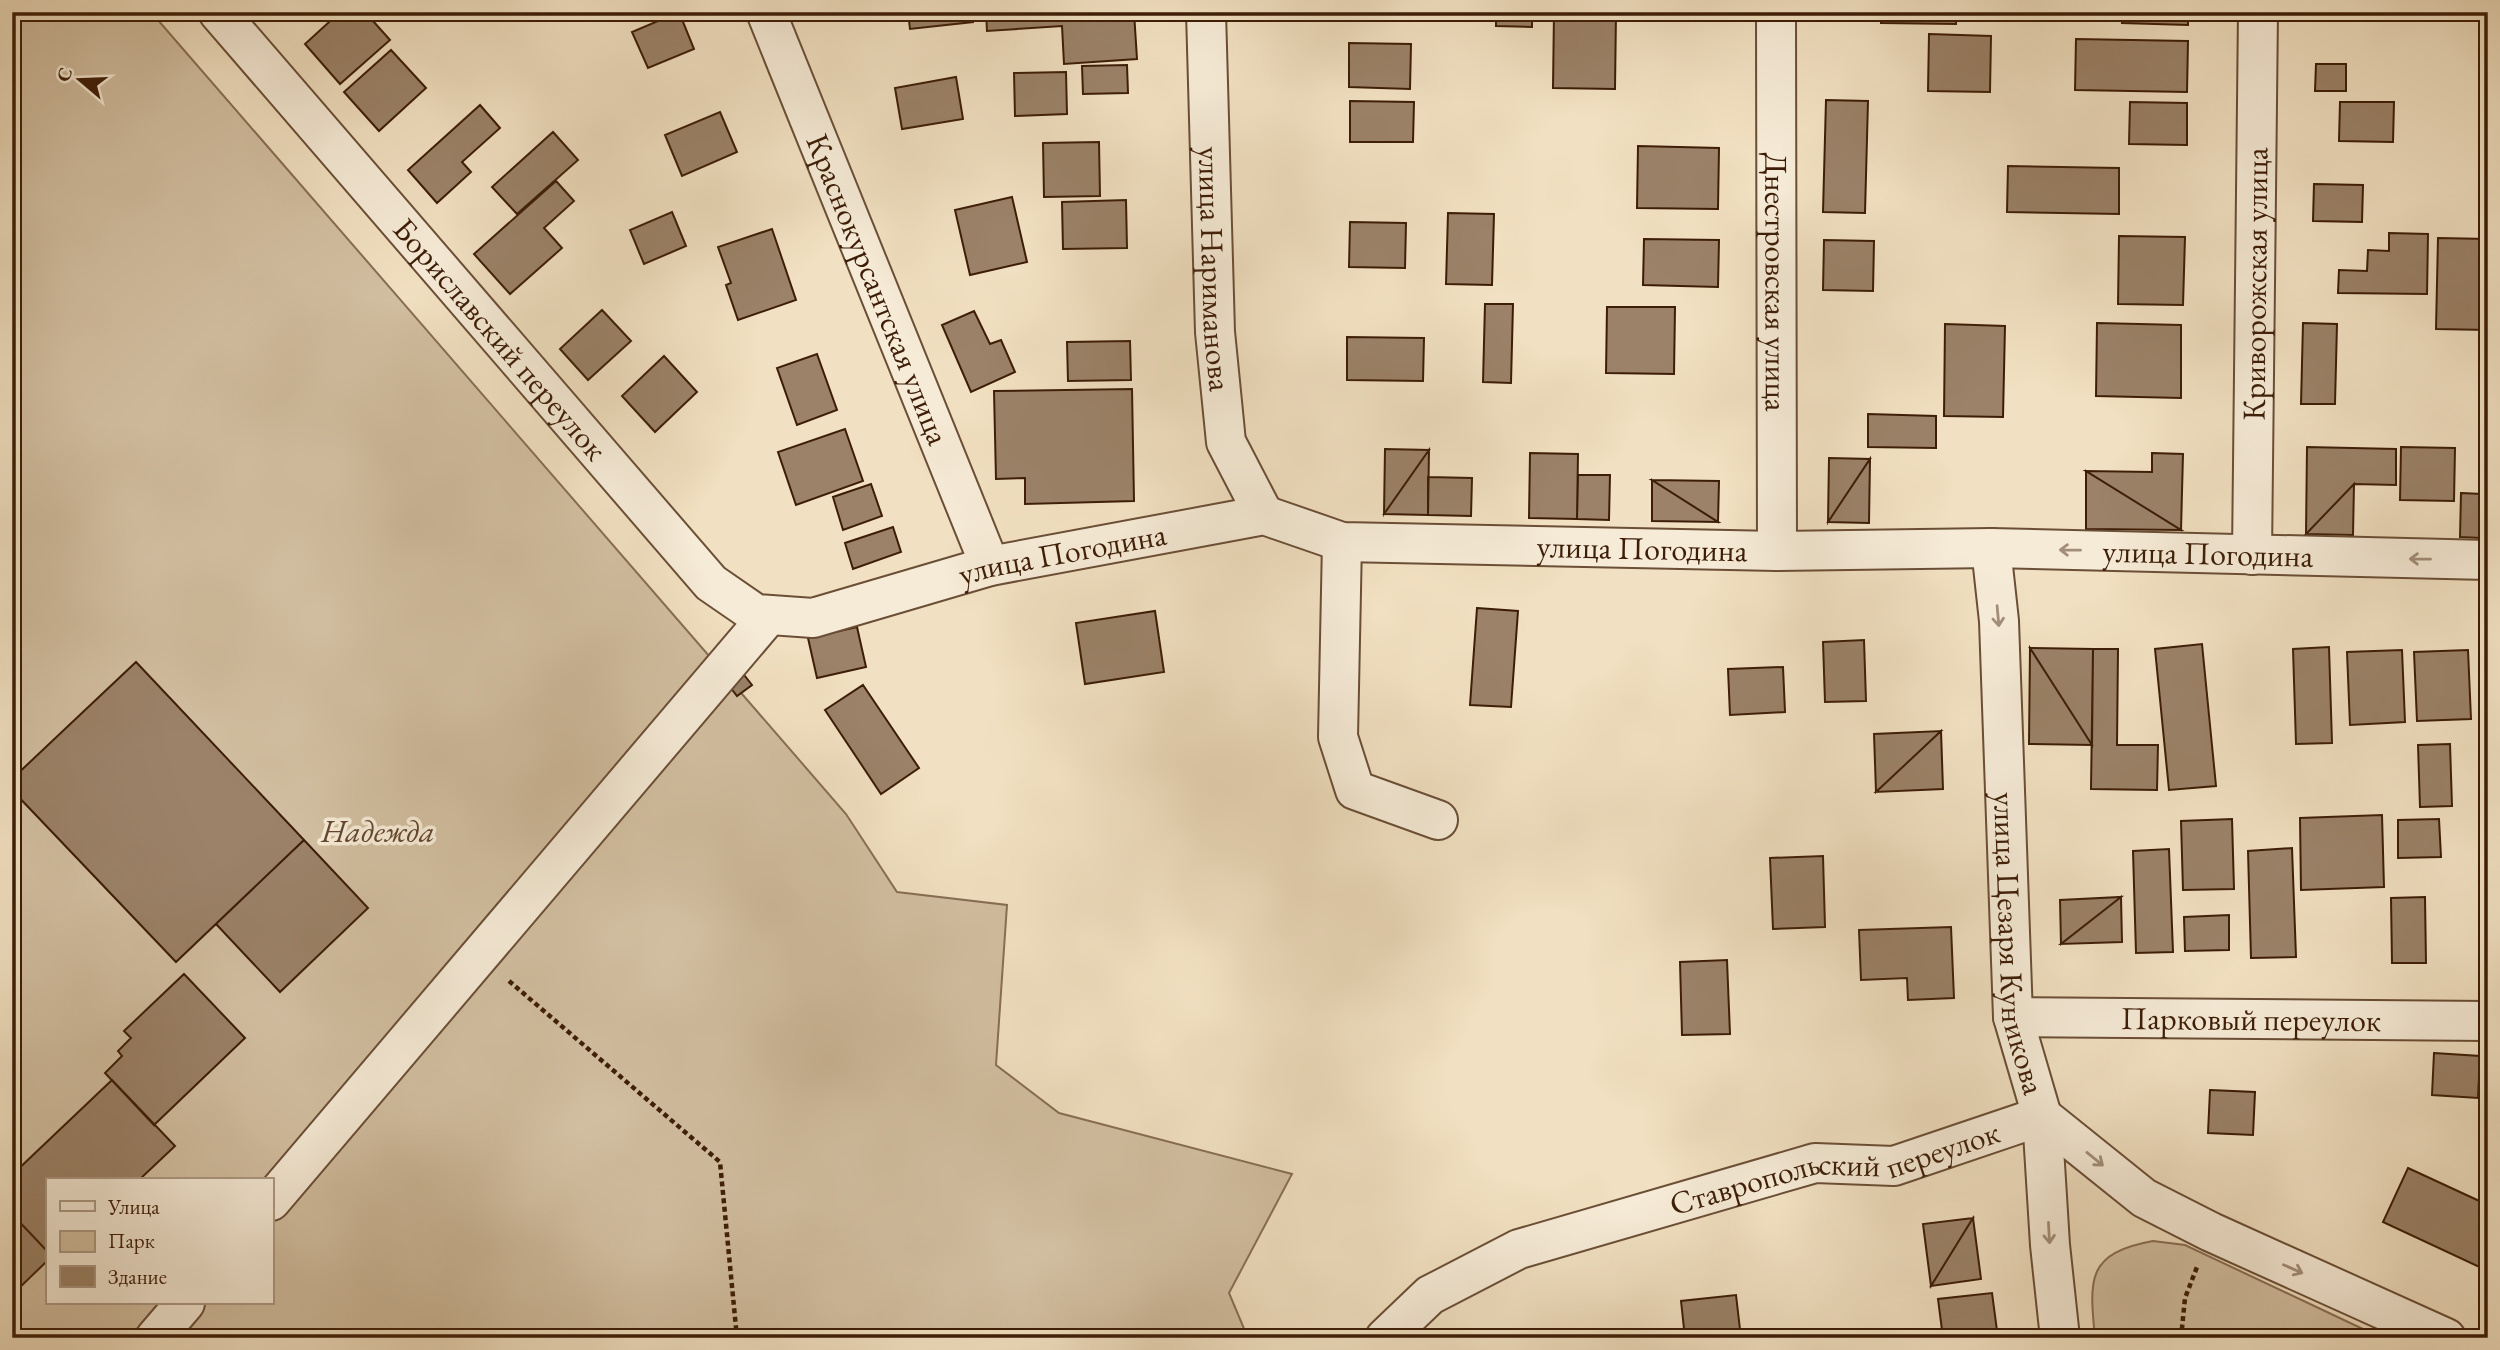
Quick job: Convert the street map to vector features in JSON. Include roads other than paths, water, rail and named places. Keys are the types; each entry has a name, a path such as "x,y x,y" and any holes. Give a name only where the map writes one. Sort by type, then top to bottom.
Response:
{"street":[{"name":"Бориславский переулок","path":"218,12 711,583 756,614 813,618"},
{"name":"Краснокурсантская улица","path":"766,12 990,566"},
{"name":"улица Нариманова","path":"1206,12 1215,332 1226,442 1264,515"},
{"name":"Днестровская улица","path":"1776,12 1777,551"},
{"name":"Криворожская улица","path":"2252,555 2258,12"},
{"name":"улица Погодина","path":"813,618 990,566 1264,515 1342,542 1777,551 1991,548 2488,560"},
{"path":"1342,542 1338,737 1355,790 1438,820"},
{"name":"улица Цезаря Куникова","path":"1991,548 1999,621 2013,1017 2042,1116 2050,1245 2060,1338"},
{"path":"273,1198 769,615"},
{"name":"Парковый переулок","path":"2013,1017 2488,1021"},
{"name":"Ставропольский переулок","path":"1385,1338 1430,1295 1532,1245 1815,1163 1894,1166 2042,1116 2144,1198 2210,1232 2446,1338"},
{"path":"155,1338 184,1304"}],"park label":[{"name":"Надежда","path":"378,831"}]}
